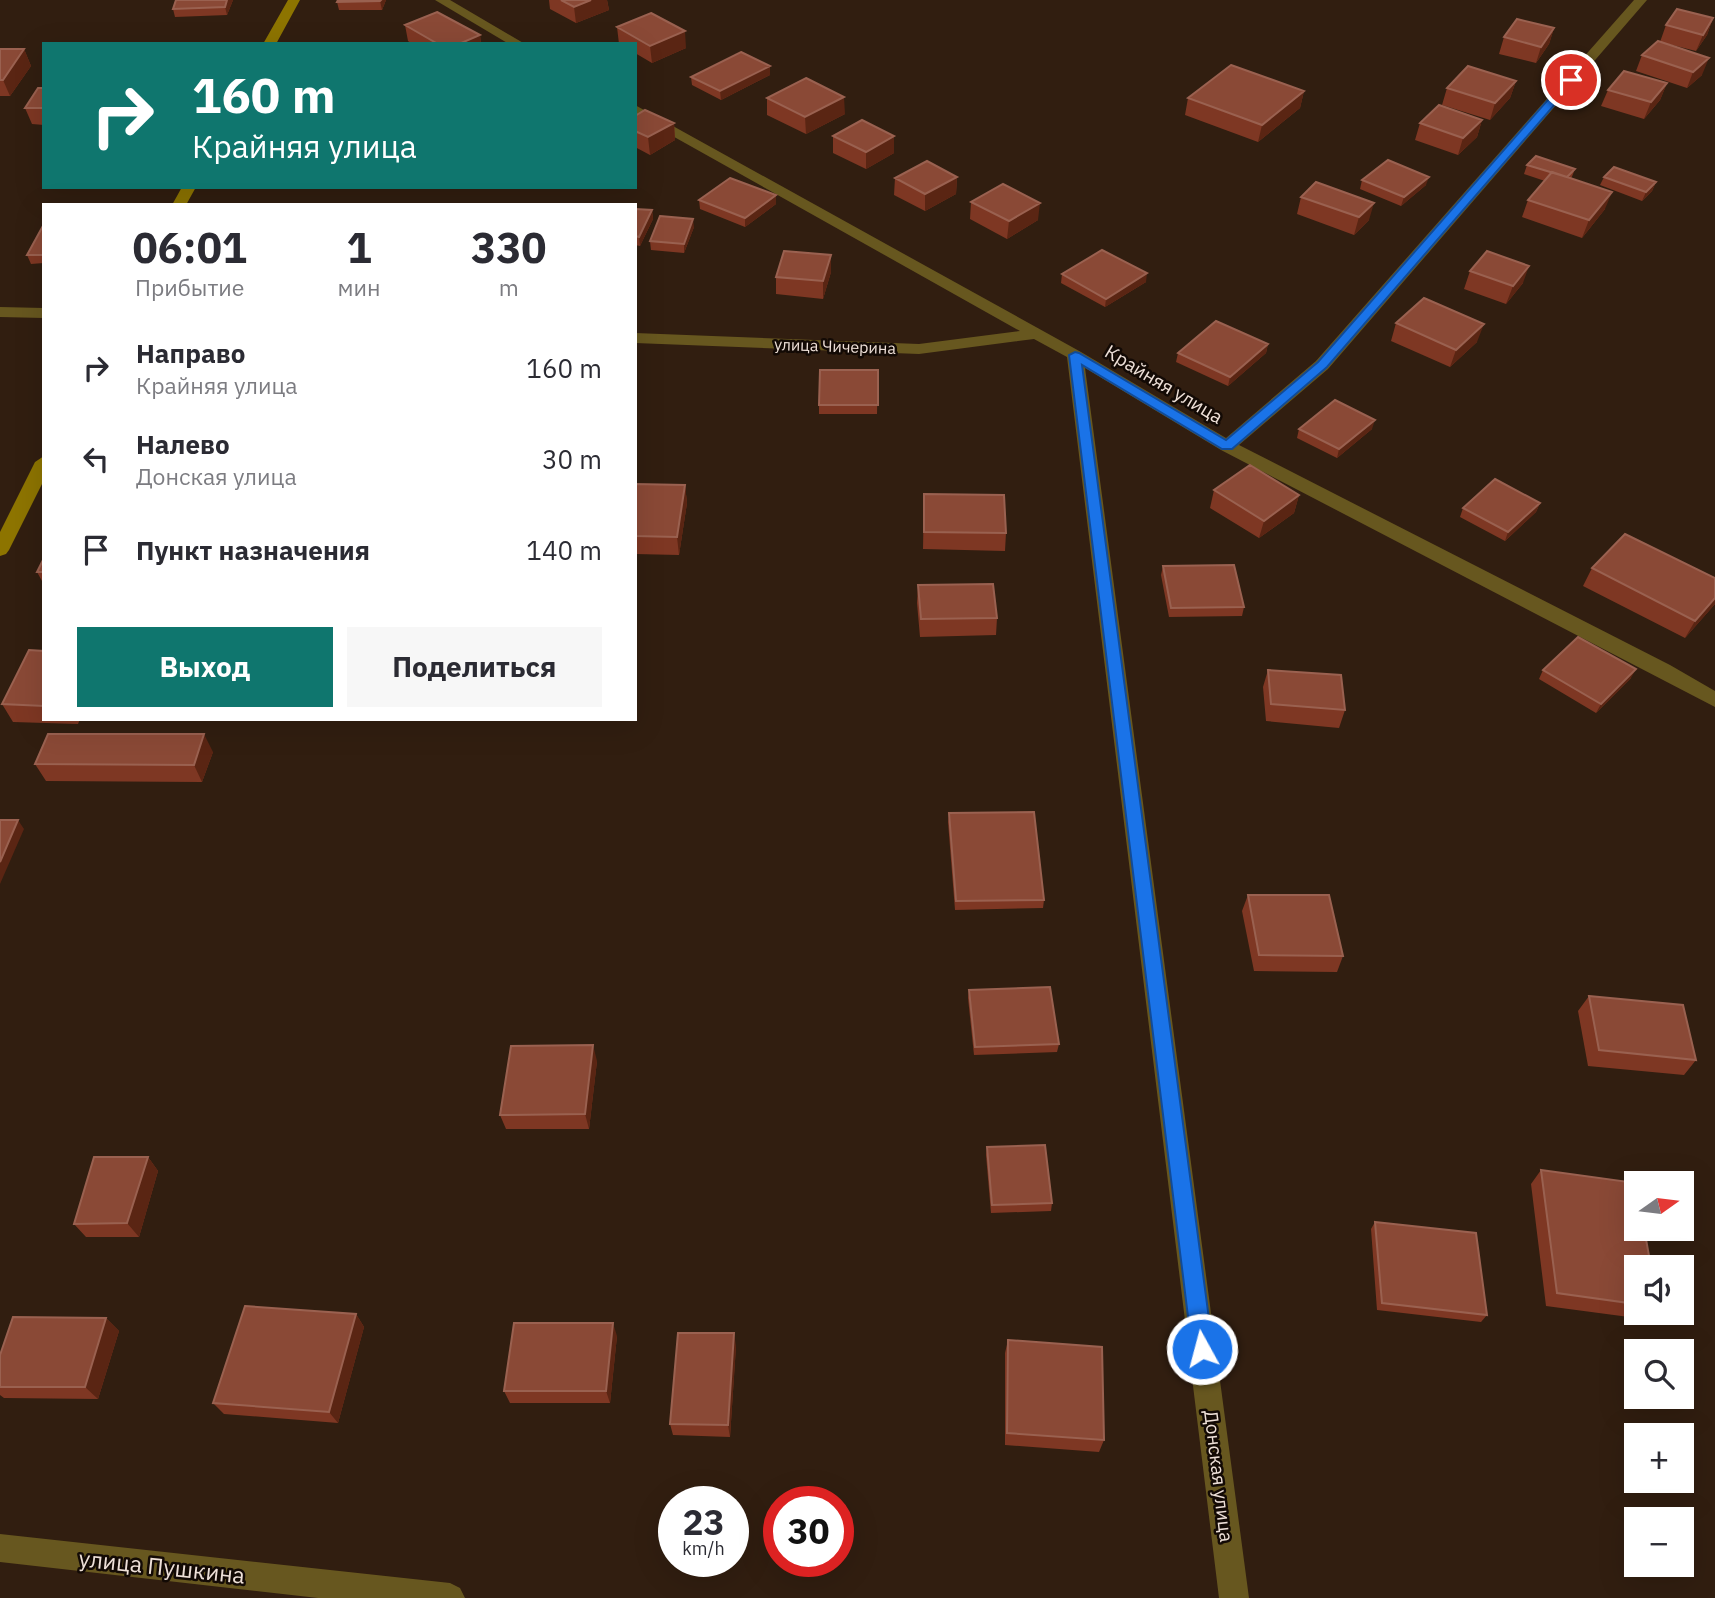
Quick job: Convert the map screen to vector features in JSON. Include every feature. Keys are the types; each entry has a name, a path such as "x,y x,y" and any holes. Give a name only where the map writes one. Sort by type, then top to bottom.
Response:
{"street":[{"path":"270,42 294,0"},
{"path":"441,0 515,42"},
{"path":"1227,446 1322,365 1641,0"},
{"name":"Крайняя улица","path":"637,110 1075,355 1227,446 1651,664 1715,700"},
{"path":"0,312 42,313"},
{"name":"улица Чичерина","path":"637,338 919,349 1034,334"},
{"name":"Донская улица","path":"1075,355 1234,1598"},
{"path":"0,550 42,466"},
{"name":"улица Пушкина","path":"0,1548 450,1598"}],"building":[{"path":"176,0 227,0 225,7 173,9"},
{"path":"338,0 381,0 337,2"},
{"path":"561,0 591,0 574,7"},
{"path":"1677,9 1713,18 1703,35 1666,25"},
{"path":"437,12 480,35 464,42 435,42 405,25"},
{"path":"651,13 685,31 650,46 617,27"},
{"path":"1517,19 1554,28 1541,47 1504,37"},
{"path":"1658,41 1709,58 1693,72 1642,55"},
{"path":"0,49 24,49 3,80 0,80"},
{"path":"741,52 770,66 720,91 691,77"},
{"path":"1231,65 1304,91 1262,125 1188,98"},
{"path":"1468,66 1516,81 1495,103 1447,88"},
{"path":"1624,71 1667,83 1651,102 1608,90"},
{"path":"806,78 844,97 805,117 767,98"},
{"path":"38,88 42,88 42,108 25,108"},
{"path":"1439,105 1482,120 1463,138 1420,123"},
{"path":"645,110 674,123 648,137 637,132 637,115"},
{"path":"862,120 894,136 866,152 833,136"},
{"path":"1536,156 1575,169 1567,177 1527,165"},
{"path":"1388,160 1429,177 1404,197 1362,180"},
{"path":"927,161 957,177 925,194 895,178"},
{"path":"1614,167 1656,182 1646,192 1604,177"},
{"path":"1552,172 1612,192 1589,220 1528,200"},
{"path":"730,178 776,195 745,218 699,200"},
{"path":"1316,182 1374,203 1359,217 1301,197"},
{"path":"1003,184 1040,203 1009,221 971,202"},
{"path":"637,209 652,210 639,237"},
{"path":"660,216 693,219 684,244 650,241"},
{"path":"42,228 42,255 27,255"},
{"path":"1102,250 1147,273 1106,299 1062,274"},
{"path":"784,251 831,255 823,281 776,277"},
{"path":"1487,251 1529,266 1513,286 1470,271"},
{"path":"1424,298 1484,324 1456,350 1396,323"},
{"path":"1216,321 1268,344 1230,377 1178,353"},
{"path":"820,370 878,370 878,405 819,405"},
{"path":"1335,400 1375,420 1339,449 1299,429"},
{"path":"1250,465 1299,495 1264,521 1214,490"},
{"path":"1495,479 1540,503 1508,532 1463,508"},
{"path":"637,484 685,485 677,537 637,536"},
{"path":"924,494 1004,495 1006,533 924,532"},
{"path":"1625,534 1715,578 1715,598 1695,621 1592,568"},
{"path":"1234,565 1244,607 1171,608 1163,566"},
{"path":"993,584 997,618 921,619 918,585"},
{"path":"1578,637 1636,669 1601,704 1543,670"},
{"path":"29,650 42,651 42,706 2,704"},
{"path":"1268,670 1341,675 1345,710 1271,704"},
{"path":"48,734 204,734 194,765 35,764"},
{"path":"1034,812 1044,900 956,901 949,813"},
{"path":"0,820 18,820 0,862"},
{"path":"1248,895 1329,895 1343,956 1259,955"},
{"path":"1050,987 1059,1044 975,1047 969,990"},
{"path":"1589,996 1683,1005 1696,1060 1599,1050"},
{"path":"593,1045 585,1114 500,1115 511,1046"},
{"path":"1045,1145 1052,1203 992,1205 987,1147"},
{"path":"94,1157 148,1157 127,1223 74,1224"},
{"path":"1541,1170 1624,1181 1624,1241 1646,1241 1649,1255 1624,1255 1624,1302 1557,1293"},
{"path":"1375,1222 1476,1233 1487,1315 1382,1303"},
{"path":"245,1306 356,1314 329,1412 213,1403"},
{"path":"13,1317 106,1318 85,1387 0,1387 0,1355"},
{"path":"514,1323 613,1323 606,1391 504,1391"},
{"path":"678,1333 734,1333 728,1425 670,1424"},
{"path":"1008,1340 1102,1347 1104,1440 1007,1433"}],"route":[{"path":"1202,1349 1075,355 1227,446 1322,365 1571,80"}]}
